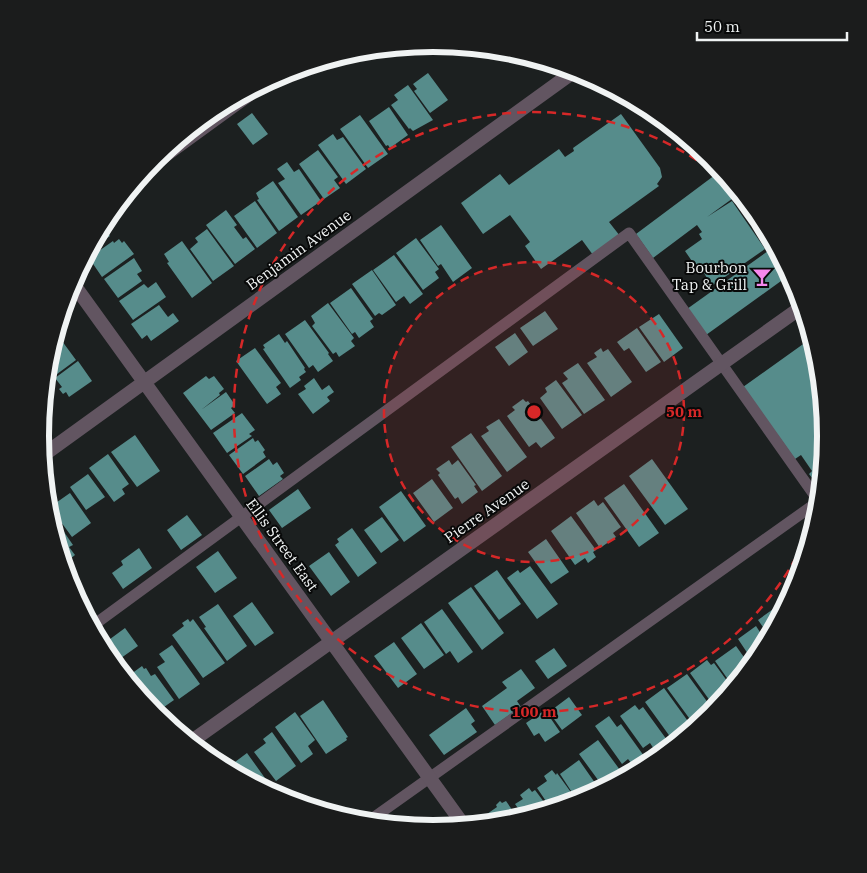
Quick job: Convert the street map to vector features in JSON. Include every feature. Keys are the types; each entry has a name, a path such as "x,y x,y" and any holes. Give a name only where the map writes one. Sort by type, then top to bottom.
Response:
{"street":[{"name":"Benjamin Avenue","path":"50,451 568,76"},
{"name":"Ellis Street East","path":"78,290 460,820"},
{"name":"Pierre Avenue","path":"195,739 797,310"}],"lane":[{"path":"185,143 226,113"},
{"path":"97,623 629,234 814,493"},
{"path":"375,817 812,508"}],"building":[{"path":"428,73 448,100 430,113 414,91 417,89 413,84"},
{"path":"408,85 433,120 413,131 409,129 391,105 398,100 394,95"},
{"path":"389,107 408,135 390,148 388,145 386,146 369,121"},
{"path":"252,113 268,134 253,145 237,124"},
{"path":"621,114 660,168 662,177 657,184 659,186 609,222 620,236 593,255 582,240 541,269 525,246 530,242 510,215 483,234 461,203 500,174 509,185 559,149 565,157 574,151 573,148"},
{"path":"360,115 388,154 368,168 340,129"},
{"path":"333,134 337,140 343,137 366,169 346,184 318,145"},
{"path":"318,150 338,177 334,180 340,188 324,199 299,164"},
{"path":"287,162 294,172 299,169 321,201 301,215 278,183 285,179 277,169"},
{"path":"715,175 735,197 707,217 732,201 765,249 712,286 699,265 696,267 685,251 702,239 699,234 702,232 697,225 653,258 636,234"},
{"path":"273,181 298,217 279,231 257,200 259,199 256,193"},
{"path":"255,201 277,233 257,248 234,216"},
{"path":"226,210 237,225 234,227 243,239 246,237 255,249 235,264 206,225"},
{"path":"441,225 472,268 453,282 441,264 438,266 420,240"},
{"path":"207,229 234,266 213,281 190,249 198,242 195,238"},
{"path":"107,233 110,236 101,242"},
{"path":"416,238 439,269 435,272 439,278 423,290 396,253"},
{"path":"119,239 122,243 124,241 134,254 102,277 91,261 94,254 113,241 114,243"},
{"path":"182,241 212,283 192,298 167,263 169,262 164,254"},
{"path":"770,250 784,279 706,335 687,309"},
{"path":"394,255 423,294 410,304 404,296 396,302 373,270"},
{"path":"134,258 142,271 137,274 142,281 118,298 104,279"},
{"path":"372,270 396,305 382,315 379,313 375,316 352,284"},
{"path":"156,282 166,297 133,320 119,301 144,284 148,288"},
{"path":"351,288 373,319 370,321 374,327 359,338 355,332 352,334 330,303"},
{"path":"328,303 354,338 351,341 355,346 339,357 336,352 333,354 312,326 315,323 311,316"},
{"path":"159,305 168,317 173,313 179,321 151,341 147,335 142,339 131,324"},
{"path":"545,311 558,329 533,346 520,328"},
{"path":"659,314 683,348 664,362 639,327"},
{"path":"305,320 333,361 318,372 313,365 309,368 285,334"},
{"path":"637,328 661,362 646,372 629,348 624,351 617,342"},
{"path":"515,333 528,352 509,366 495,347"},
{"path":"279,334 285,343 287,341 306,372 299,377 301,380 290,388 263,349 265,348 263,345"},
{"path":"62,341 76,360 53,377 56,361"},
{"path":"806,342 815,386 817,411 818,436 815,482 809,474 812,471 801,455 795,459 743,387"},
{"path":"255,348 281,383 276,387 281,394 267,404 236,361"},
{"path":"601,348 603,352 608,349 632,382 611,397 587,363 597,357 594,353"},
{"path":"78,361 92,381 69,397 66,392 63,394 59,389 62,387 55,378"},
{"path":"578,363 605,400 584,414 562,383 568,379 563,373"},
{"path":"206,376 209,379 214,376 224,389 219,393 220,395 201,410 226,392 235,405 231,408 235,413 211,430 183,393"},
{"path":"314,378 322,390 329,385 334,392 327,397 330,401 313,414 298,394 306,389 304,386"},
{"path":"556,380 582,415 562,429 540,398 547,392 545,388"},
{"path":"523,399 526,402 528,401 555,438 541,448 536,442 529,447 507,416 515,410 512,407"},
{"path":"242,413 255,430 249,434 252,436 227,453 213,433"},
{"path":"499,419 527,457 507,472 481,436 489,431 486,427"},
{"path":"471,433 502,476 482,491 451,447"},
{"path":"135,435 160,471 137,487 111,452"},
{"path":"253,438 255,442 258,440 265,450 263,452 266,457 243,474 229,455"},
{"path":"108,454 129,484 122,489 125,494 114,502 89,468"},
{"path":"269,459 273,465 277,462 284,473 280,476 283,479 259,496 245,476"},
{"path":"652,459 688,509 665,525 629,476"},
{"path":"449,460 452,465 458,460 476,485 474,486 478,492 462,504 458,497 455,499 438,475 440,473 436,469"},
{"path":"88,474 105,497 86,510 70,487"},
{"path":"432,479 453,508 434,522 413,493"},
{"path":"624,484 659,533 639,547 604,498"},
{"path":"298,489 311,508 282,528 269,510"},
{"path":"401,491 426,526 404,542 379,507"},
{"path":"70,493 91,523 72,537 57,517 55,504"},
{"path":"594,500 598,506 603,502 621,527 613,533 616,537 600,548 576,513"},
{"path":"187,515 202,535 181,550 167,530"},
{"path":"571,516 596,550 593,552 596,557 588,563 585,558 575,565 551,531"},
{"path":"382,517 399,540 381,553 364,530"},
{"path":"59,525 73,545 69,547 75,555 69,560"},
{"path":"352,528 377,563 358,577 335,545 339,542 337,539"},
{"path":"546,539 569,572 551,584 528,552"},
{"path":"139,548 152,568 123,589 112,573 123,565 121,561"},
{"path":"218,551 237,578 215,593 196,567"},
{"path":"329,552 350,582 331,596 309,566"},
{"path":"530,566 558,604 537,619 507,578 518,570 520,573"},
{"path":"497,570 521,604 499,620 474,586"},
{"path":"471,587 504,633 482,650 448,603"},
{"path":"252,602 274,633 255,646 233,616"},
{"path":"218,604 247,646 227,661 204,628 206,627 199,617"},
{"path":"776,607 778,609 766,631 758,620"},
{"path":"442,609 473,652 458,663 450,651 446,654 424,622"},
{"path":"188,619 190,622 193,619 225,663 203,678 172,635 184,626 182,623"},
{"path":"421,623 444,655 424,669 401,638"},
{"path":"756,626 762,636 749,656 738,639"},
{"path":"125,628 138,646 120,659 108,641"},
{"path":"394,642 417,674 398,688 374,656"},
{"path":"172,645 200,684 179,699 157,667 165,662 159,654"},
{"path":"736,646 746,660 730,682 715,661"},
{"path":"554,648 567,666 548,679 535,661"},
{"path":"707,660 711,665 714,663 729,683 711,703 690,673"},
{"path":"142,666 144,669 146,668 151,676 155,674 174,700 161,709 131,674"},
{"path":"521,669 535,688 517,701 521,707 495,725 482,706 507,688 502,682"},
{"path":"687,674 710,705 692,722 667,688"},
{"path":"664,688 690,724 671,738 645,702"},
{"path":"569,697 582,715 562,730 549,712"},
{"path":"323,700 348,737 346,738 347,740 326,754 300,716"},
{"path":"635,705 639,710 643,707 667,740 654,749 650,743 643,748 620,716"},
{"path":"466,708 475,721 471,724 477,732 444,755 429,735"},
{"path":"545,710 560,732 545,742 539,733 534,736 526,723"},
{"path":"295,712 315,740 308,746 313,754 301,763 275,727"},
{"path":"609,716 617,727 621,724 644,756 632,764 628,759 622,764 595,726"},
{"path":"272,732 296,766 276,781 254,752 266,743 263,739"},
{"path":"598,740 620,770 601,783 579,754"},
{"path":"247,753 270,785 241,770 232,764"},
{"path":"579,760 597,785 574,795 560,774"},
{"path":"552,770 556,775 557,773 573,795 548,804 537,788 547,781 544,776"},
{"path":"529,788 532,792 535,790 546,804 520,811 515,804 523,799 520,795"},
{"path":"500,801 502,803 506,801 514,813 489,817 487,814 497,807 496,805"}],"place":[{"name":"Bourbon Tap & Grill","path":"762,277"}]}
